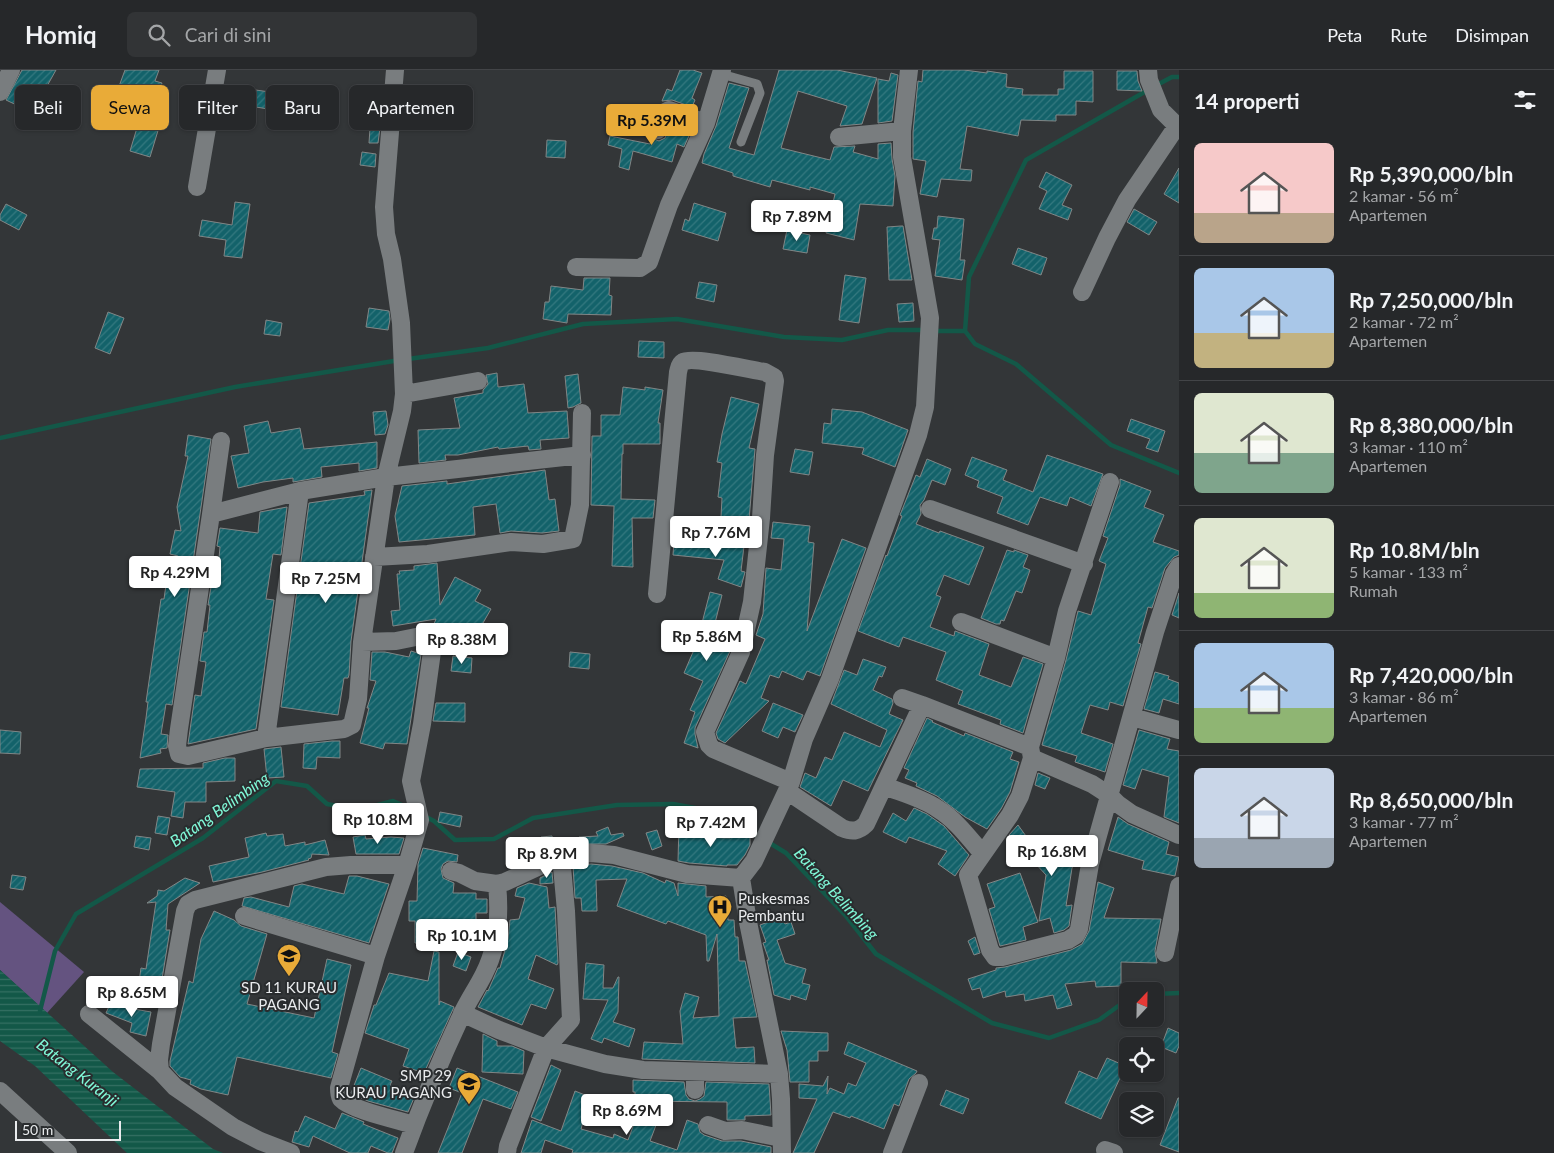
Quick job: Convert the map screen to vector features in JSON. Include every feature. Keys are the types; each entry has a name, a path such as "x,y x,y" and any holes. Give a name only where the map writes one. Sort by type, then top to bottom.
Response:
{"street":[{"path":"0,92 11,70"},
{"path":"197,187 217,70"},
{"path":"221,441 179,729 177,751 179,754 188,756 266,738 344,729 352,725 355,716 362,642 374,557 386,477 402,411 404,388 401,323 392,259 386,234 384,207 395,70"},
{"path":"708,1125 725,1131 733,1129 742,1130 781,1145 779,1074 748,922 741,878 754,861 789,786 804,738 830,679 918,435 925,407 930,318 902,157 902,131 909,70"},
{"path":"576,266 640,268 650,260 669,205 706,123 721,72"},
{"path":"1082,292 1127,200 1178,127 1161,110 1148,75"},
{"path":"658,130 665,112 669,110 706,123"},
{"path":"840,137 902,131"},
{"path":"657,594 680,365 687,360 700,360 765,372 774,381 765,455 761,518 752,602 741,652 705,732 709,745 713,749 789,786 836,824 852,832 859,830 866,824 922,705"},
{"path":"404,388 478,381"},
{"path":"374,557 428,554 511,542 543,544 573,539 580,505 582,413"},
{"path":"211,514 300,491 386,477 582,455"},
{"path":"1110,482 1067,611 1020,796 1010,815 969,872 968,877 992,956 996,958 1072,938 1076,935 1079,928 1090,864 1132,718 1154,632 1174,574 1179,566"},
{"path":"266,738 300,491"},
{"path":"930,509 1084,564"},
{"path":"961,622 1056,658"},
{"path":"362,642 396,641 431,634 434,636 434,649 411,781 420,820 376,956 340,1080 338,1093 342,1099 354,1107 414,1125"},
{"path":"902,698 1031,753 1092,784 1132,814 1179,835"},
{"path":"1132,718 1179,730"},
{"path":"884,786 938,808 953,820 982,853"},
{"path":"451,872 459,873 475,881 497,884 561,856 591,852 614,855 682,872 741,878"},
{"path":"507,1153 546,1048 571,1020 566,910 561,856"},
{"path":"160,1071 158,1067 160,1052 184,911 188,904 195,900 326,867 407,865"},
{"path":"404,1153 462,1013 486,972 499,912 497,884"},
{"path":"1165,953 1179,886"},
{"path":"244,916 376,956"},
{"path":"462,1013 546,1048 624,1068 779,1074"},
{"path":"90,1014 160,1071 175,1087 233,1127 260,1141 291,1153"},
{"path":"695,1072 695,1090"},
{"path":"892,1153 919,1084"},
{"path":"0,1091 68,1153"}],"lane":[{"path":"721,72 757,84 760,88 760,93 741,142"}],"shaded area":[{"path":"0,902 84,972 47,1013 0,970"}],"water":[{"name":"Batang Kuranji","path":"0,970 113,1072 213,1149 223,1153 127,1153 35,1066 0,1041"}],"building":[{"path":"22,70 56,70 48,85 15,85 15,104 6,100"},
{"path":"125,70 159,70 155,81 162,83 161,85 120,85"},
{"path":"680,70 693,70 702,73 692,98 695,100 692,107 672,100 662,101 667,89 672,91"},
{"path":"779,70 837,70 877,78 862,124 840,126 847,106 798,91 781,148 830,160 834,147 855,146 853,152 878,159 878,144 891,143 895,176 893,206 860,204 854,240 826,233 835,194 810,187 810,190 772,180 770,187 733,176 733,173 702,163 729,83 749,88 729,148 754,155"},
{"path":"923,70 964,70 987,73 987,71 1007,74 1006,87 1023,89 1022,95 1058,95 1058,89 1064,89 1064,71 1093,71 1093,102 1076,101 1076,115 1056,115 1056,121 1021,120 1018,136 967,126 960,169 972,170 971,181 941,179 937,197 920,194 926,161 913,159 913,132 918,81 922,82"},
{"path":"1117,71 1137,71 1142,91 1117,90"},
{"path":"891,73 898,75 892,121 878,123 878,79 889,81"},
{"path":"256,90 266,91 266,109 256,107"},
{"path":"672,122 692,129 684,147 677,144 672,162 633,151 629,170 619,167 622,149 608,145 610,136 650,144 652,138 659,141 665,138"},
{"path":"136,130 158,130 150,157 130,151"},
{"path":"370,130 380,130 378,143 369,143"},
{"path":"547,140 566,141 565,158 546,157"},
{"path":"362,152 376,154 375,167 360,165"},
{"path":"1179,168 1179,203 1164,194"},
{"path":"1046,172 1072,185 1062,205 1072,209 1068,220 1039,209 1047,191 1039,187"},
{"path":"235,202 250,204 242,258 224,256 226,240 199,236 202,220 232,225"},
{"path":"694,203 726,213 718,241 682,230 685,219 689,221"},
{"path":"6,204 27,215 19,230 0,220 0,215"},
{"path":"1134,209 1157,222 1149,235 1127,222"},
{"path":"938,216 964,219 960,260 965,260 962,280 935,276 940,240 932,239 934,228 937,228"},
{"path":"903,226 912,280 889,280 887,227"},
{"path":"787,230 810,235 807,253 783,249"},
{"path":"1018,248 1047,258 1041,275 1012,264"},
{"path":"845,275 866,278 859,323 839,320"},
{"path":"584,278 610,278 609,295 612,296 611,315 568,314 567,323 543,319 545,302 549,302 551,286 583,290"},
{"path":"699,282 717,285 714,302 696,298"},
{"path":"913,303 914,321 899,322 897,304"},
{"path":"369,308 389,311 388,330 366,327"},
{"path":"108,312 124,318 110,354 95,348"},
{"path":"266,320 282,323 280,336 264,334"},
{"path":"639,341 664,342 664,358 638,357"},
{"path":"497,373 498,387 524,384 528,413 567,411 569,438 540,440 541,449 529,450 528,446 499,449 498,447 458,455 445,455 446,460 419,463 418,430 460,428 454,398 483,393 488,384 486,375"},
{"path":"578,374 581,403 568,408 565,376"},
{"path":"623,387 645,390 645,387 663,390 658,423 660,423 660,444 623,444 621,499 655,500 653,518 632,518 633,567 612,566 614,506 591,505 592,436 601,436 601,415 620,415"},
{"path":"731,397 759,404 749,448 755,449 749,520 721,517 722,498 718,497 722,463 717,462"},
{"path":"832,409 862,412 908,430 895,467 862,454 864,448 822,443 824,423 831,424"},
{"path":"386,411 388,425 385,434 375,435 373,412"},
{"path":"1131,419 1165,431 1158,452 1146,448 1150,439 1127,431"},
{"path":"268,421 271,433 300,428 304,449 377,442 377,468 359,471 359,463 321,467 322,477 293,482 293,478 238,488 231,456 249,453 244,426"},
{"path":"188,435 211,439 172,705 166,704 161,734 168,735 167,748 160,749 161,753 140,758 161,599 164,599 166,585 173,586 178,556 170,554 175,530 181,531 177,507 188,456 185,456"},
{"path":"795,449 813,452 809,475 790,472"},
{"path":"1047,455 1103,474 1091,506 1070,497 1067,506 1040,497 1028,525 997,513 1003,497 977,487 979,481 965,475 972,457 1007,470 1003,480 1033,492"},
{"path":"927,459 951,469 945,485 932,480 920,505 921,514 916,524 984,547 969,585 944,575 936,595 941,597 930,627 954,636 955,631 989,644 979,675 1011,687 1023,657 1043,664 1023,733 1000,724 1001,720 958,704 963,691 936,680 946,652 903,637 899,647 858,631 916,475 920,477"},
{"path":"545,470 549,500 555,499 559,531 542,533 511,531 500,533 496,504 473,507 475,535 399,542 395,516 402,486 447,481 447,484"},
{"path":"1120,479 1151,491 1144,507 1164,515 1153,542 1179,551 1179,555 1174,557 1165,568 1152,608 1148,607 1138,643 1141,644 1123,706 1110,702 1108,710 1090,705 1081,733 1113,744 1105,772 1075,762 1077,756 1042,745 1078,611 1091,615 1106,564 1099,561 1108,538 1103,536 1120,485"},
{"path":"372,490 351,641 349,675 348,678 344,678 338,715 281,707 309,503 365,495 364,491"},
{"path":"287,507 281,555 273,554 266,599 274,600 256,729 188,744 195,695 201,696 206,662 200,661 204,632 207,632 210,605 208,605 214,569 218,569 220,547 217,546 220,528 258,533 260,512"},
{"path":"773,522 810,526 808,542 814,543 807,631 842,539 866,548 820,676 807,671 803,680 782,671 779,678 770,675 761,698 769,701 725,743 718,739 716,733 740,681 746,684 765,639 756,635 763,614 766,568 781,570 784,539 771,538"},
{"path":"674,541 697,543 697,541 744,546 741,571 745,572 741,587 718,579 724,560 673,555"},
{"path":"1007,550 1014,552 1014,550 1028,555 1023,567 1030,570 1022,593 1016,591 1004,621 1001,620 1000,624 996,624 981,618"},
{"path":"437,563 440,605 455,577 481,590 475,601 491,609 483,623 486,625 480,637 462,627 459,632 444,634 440,626 434,624 436,619 393,626 391,611 400,610 397,574 400,574 399,571 414,570 414,566"},
{"path":"710,592 722,595 713,631 733,639 731,649 695,728 698,748 684,743 695,712 690,710 703,681 684,673 705,624 702,623"},
{"path":"1179,593 1179,618 1172,615"},
{"path":"411,651 421,654 407,744 385,743 383,749 360,743 369,708 367,708 376,681 370,680 372,652 385,652 409,657"},
{"path":"570,652 590,654 589,669 569,667"},
{"path":"453,656 472,658 471,673 451,671"},
{"path":"863,659 886,667 882,677 879,676 873,690 892,699 893,703 889,714 903,720 868,791 843,780 831,806 800,787 805,773 816,778 825,757 832,760 844,732 880,747 887,730 831,704 844,670 857,675"},
{"path":"1155,672 1169,676 1168,679 1179,683 1179,704 1163,699 1159,713 1144,709"},
{"path":"436,703 465,703 465,722 433,721"},
{"path":"773,703 803,715 795,732 783,727 778,738 762,731"},
{"path":"927,718 964,736 965,733 1013,752 1010,759 1019,762 1010,792 987,829 965,817 937,796 916,786 917,783 905,778 909,770 904,768"},
{"path":"0,730 21,732 20,754 0,753"},
{"path":"1139,730 1170,739 1167,749 1179,751 1179,823 1164,817 1169,777 1142,769 1135,789 1123,785"},
{"path":"340,741 340,758 317,757 316,769 303,768 304,744"},
{"path":"281,747 284,777 267,778 264,749"},
{"path":"225,758 235,758 235,781 206,782 206,802 185,802 183,818 171,816 175,792 137,787 140,769 203,768 203,763"},
{"path":"1038,773 1050,778 1045,789 1035,785"},
{"path":"914,808 927,814 944,826 969,855 955,876 938,864 947,851 909,837 906,843 883,832 893,813 906,821"},
{"path":"440,812 462,816 460,827 438,822"},
{"path":"158,816 170,818 167,835 155,833"},
{"path":"1118,817 1128,824 1169,842 1166,854 1179,857 1175,876 1142,869 1144,861 1108,850"},
{"path":"679,825 695,825 695,837 730,838 730,833 750,834 750,845 737,865 727,866 678,861"},
{"path":"1018,825 1031,843 1033,841 1047,856 1054,838 1080,849 1072,868 1066,906 1072,905 1069,926 1064,930 1054,933 1050,918 1039,921 1046,875 1009,835"},
{"path":"608,827 611,835 623,833 624,836 606,844 579,844 579,837 598,836 596,832"},
{"path":"657,830 662,846 652,850 646,833"},
{"path":"266,833 267,836 283,834 285,846 305,842 305,845 325,840 329,855 312,854 309,860 213,882 209,866 249,857 245,838"},
{"path":"365,835 366,839 404,838 399,854 356,854 353,837"},
{"path":"136,836 151,838 149,850 134,847"},
{"path":"552,836 554,848 543,853 541,837"},
{"path":"423,848 458,855 457,862 448,861 443,864 441,869 443,878 454,883 453,893 476,893 476,899 487,899 487,913 476,913 476,920 439,920 439,943 415,943 415,921 409,921 409,901 417,901 418,864"},
{"path":"591,864 612,866 643,873 665,883 666,880 674,883 678,896 678,883 706,886 706,897 726,896 728,920 734,920 735,937 738,937 739,961 745,961 757,1017 733,1018 736,1048 754,1047 755,1063 642,1059 644,1042 683,1044 680,1011 685,993 699,997 693,1018 719,1016 717,934 709,961 707,961 706,935 668,921 666,924 617,906 627,879 596,880 597,911 582,911 581,898 575,898 573,866"},
{"path":"552,872 553,883 540,884 540,878"},
{"path":"1020,873 1038,922 1023,927 1026,940 1000,946 989,909 995,907 987,884"},
{"path":"12,875 26,877 23,890 10,888"},
{"path":"349,876 357,876 389,884 369,943 242,906 244,898 251,897 289,907 294,886 302,884 344,894"},
{"path":"185,878 200,883 168,904 166,930 170,930 161,985 139,982 141,968 146,969 156,902 147,903 157,896 158,890 164,891"},
{"path":"1098,882 1114,888 1104,918 1161,919 1155,951 1157,963 1121,962 1121,982 1119,982 1119,986 1096,987 1095,981 1065,984 1072,1005 1057,1009 1053,995 1025,1001 1024,994 1006,997 1005,991 983,998 980,988 972,990 968,979 996,970 996,968 1071,950 1082,944 1089,931"},
{"path":"529,883 547,887 549,908 555,907 558,963 557,965 536,955 528,979 554,989 546,1009 531,1004 522,1025 478,1007 488,991 498,968 500,968 508,939 510,920 519,919 525,898 515,896 517,888"},
{"path":"214,911 234,920 241,926 267,934 247,1004 314,1018 327,959 351,965 332,1052 338,1054 331,1078 237,1057 228,1095 201,1089 190,1084 191,1080 180,1077 170,1066 189,981 193,983 201,939"},
{"path":"782,917 785,924 791,922 795,934 777,940 785,963 806,969 802,983 810,985 806,1000 791,995 790,1000 774,995 767,960 769,960 763,943 766,942 760,925"},
{"path":"975,937 980,953 974,955 968,941"},
{"path":"434,951 439,952 439,1005 440,1001 454,1007 424,1073 403,1066 409,1049 365,1033 374,1005 376,1005 389,973 428,981"},
{"path":"458,952 471,957 466,971 453,966"},
{"path":"586,963 604,965 603,988 613,988 619,977 618,1012 613,1022 635,1029 629,1047 604,1038 602,1043 591,1039 608,1000 583,999"},
{"path":"99,986 111,990 106,1002 94,998"},
{"path":"111,1002 134,1011 134,1009 151,1012 146,1036 130,1032 132,1023 106,1013"},
{"path":"1168,1028 1179,1033 1179,1046 1176,1053 1164,1048 1164,1039"},
{"path":"781,1031 828,1033 828,1051 818,1051 818,1061 809,1061 809,1082 790,1082 787,1050"},
{"path":"483,1034 497,1041 497,1046 512,1046 524,1051 523,1074 482,1072"},
{"path":"848,1042 917,1071 909,1079 899,1106 894,1104 884,1129 851,1116 850,1118 833,1112 814,1153 793,1153 817,1099 799,1098 799,1084 823,1086 828,1076 827,1094 830,1088 844,1094 848,1083 856,1086 866,1063 844,1054"},
{"path":"1107,1058 1119,1063 1119,1080 1101,1119 1065,1103 1079,1071 1097,1079"},
{"path":"551,1065 561,1070 541,1121 531,1117"},
{"path":"361,1068 392,1081 390,1085 407,1092 406,1094 414,1098 408,1112 368,1101 351,1093"},
{"name":"SMP 29 KURAU PAGANG","path":"457,1068 518,1092 511,1109 483,1099 462,1153 438,1153 462,1093 449,1088"},
{"path":"633,1080 684,1082 686,1095 689,1099 695,1101 704,1096 706,1082 769,1084 771,1115 745,1116 745,1120 727,1120 727,1102 635,1101"},
{"path":"946,1090 969,1099 963,1114 940,1105"},
{"path":"575,1091 590,1097 581,1129 613,1138 614,1134 628,1140 641,1105 661,1112 650,1141 677,1150 687,1120 698,1124 700,1132 704,1135 722,1141 741,1141 771,1147 771,1153 572,1153 573,1150 545,1140 541,1153 521,1153 532,1120 561,1131"},
{"path":"1179,1098 1179,1152 1160,1145"},
{"path":"342,1113 398,1138 392,1153 371,1146 368,1153 350,1153 313,1136 309,1147 292,1142 295,1131 298,1132 305,1116 335,1129"}],"waterway":[{"path":"1155,86 1172,77 1179,77"},
{"path":"965,331 969,277 1026,160 1148,90"},
{"path":"408,359 488,348 583,324 677,319 784,337 842,340 888,330 926,330"},
{"path":"934,331 965,331 975,344 1016,364 1111,445 1179,473"},
{"path":"0,438 235,387 400,360"},
{"name":"Batang Belimbing","path":"40,1011 55,951 76,914 203,838 276,781 307,786 327,804 359,810 393,801 413,810"},
{"name":"Batang Belimbing","path":"424,816 434,821 455,840 494,839 533,818 617,805 673,804 722,813 761,838"},
{"name":"Batang Belimbing","path":"768,842 786,853 846,916 876,954 992,1023 1049,1038 1099,1020 1119,1006"},
{"name":"Batang Belimbing","path":"1164,994 1179,993"}],"place":[{"name":"Puskesmas Pembantu","path":"720,928"},
{"name":"SD 11 KURAU PAGANG","path":"289,977"},
{"name":"SMP 29 KURAU PAGANG","path":"469,1105"}]}
